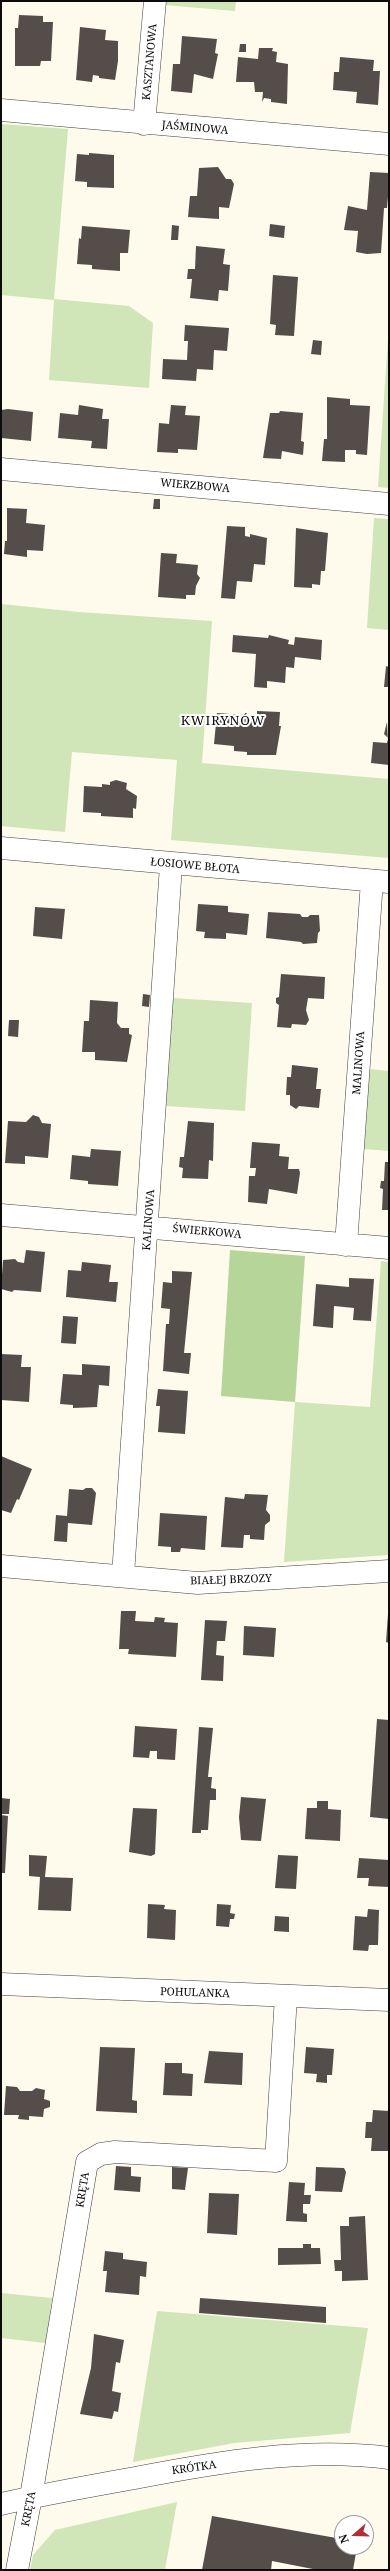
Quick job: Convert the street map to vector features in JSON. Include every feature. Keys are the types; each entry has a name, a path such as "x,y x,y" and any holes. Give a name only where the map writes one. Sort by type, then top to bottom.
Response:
{"street":[{"name":"KASZTANOWA","path":"144,124 155,1"},
{"name":"JAŚMINOWA","path":"1,110 144,124 389,144"},
{"name":"WIERZBOWA","path":"1,469 389,504"},
{"name":"ŁOSIOWE BŁOTA","path":"1,848 171,865 381,882"},
{"name":"KALINOWA","path":"123,1575 148,1226 171,865"},
{"name":"MALINOWA","path":"346,1245 381,882"},
{"name":"ŚWIERKOWA","path":"1,1215 148,1226 389,1248"},
{"name":"BIAŁEJ BRZOZY","path":"1,1566 123,1575 198,1583 389,1571"},
{"name":"POHULANKA","path":"1,1984 389,2000"},
{"name":"KRĘTA","path":"17,2570 31,2497 87,2162 101,2154 115,2152 276,2161 286,1996"},
{"name":"KRÓTKA","path":"1,2504 186,2468 298,2454 363,2454 389,2458"}],"green space":[{"path":"164,1 236,1 235,11 164,5"},
{"path":"1,124 68,129 54,299 129,306 153,323 149,388 49,380 54,300 1,295"},
{"path":"389,324 389,488 378,487"},
{"path":"374,518 389,519 389,630 367,628"},
{"path":"1,604 79,612 212,621 202,763 389,779 389,858 171,840 177,760 72,752 65,832 1,826"},
{"path":"173,998 252,1003 245,1111 166,1106"},
{"path":"369,1069 389,1071 389,1151 364,1149"},
{"path":"230,1250 305,1256 295,1402 221,1396"},
{"path":"381,1261 389,1262 389,1555 284,1562 295,1402 370,1407"},
{"path":"1,2293 52,2298 46,2343 1,2338"},
{"path":"157,2311 368,2328 350,2433 234,2443 133,2462"},
{"path":"177,2502 165,2570 30,2570 33,2555 55,2530"}],"building":[{"path":"19,15 43,16 43,22 53,22 51,61 41,61 40,66 15,66 15,28 18,28"},
{"path":"80,27 106,30 105,40 118,41 118,61 115,80 99,78 99,76 93,75 92,82 76,80"},
{"path":"182,36 217,39 215,53 218,54 213,79 194,74 192,93 171,91 173,64 180,64"},
{"path":"240,44 246,44 246,52 239,52"},
{"path":"259,48 273,48 272,51 277,52 276,62 288,64 287,104 271,102 271,99 264,98 262,102 263,92 255,92 254,82 236,82 238,57 258,59"},
{"path":"340,57 374,60 373,71 380,71 378,105 356,103 357,92 333,90 334,72 339,72"},
{"path":"89,153 114,155 114,188 87,187 87,182 75,181 77,154 89,155"},
{"path":"218,167 226,179 231,179 234,184 229,208 219,207 219,219 188,217 190,196 197,196 199,168"},
{"path":"370,172 389,173 389,185 387,208 384,208 381,253 367,254 356,252 358,231 344,230 348,206 367,210"},
{"path":"270,224 285,226 284,238 269,236"},
{"path":"172,225 179,226 178,240 171,240"},
{"path":"82,226 130,230 128,253 120,253 120,271 92,269 92,265 77,264 79,238 81,239"},
{"path":"196,246 225,249 223,264 230,265 228,291 219,290 218,301 190,298 192,279 187,279 188,269 195,269"},
{"path":"273,275 298,277 294,336 275,335 276,325 270,324"},
{"path":"185,325 229,328 227,351 214,350 213,370 197,369 196,381 162,379 163,359 187,360 188,341 184,341"},
{"path":"313,340 322,341 321,355 311,354"},
{"path":"327,397 350,399 350,405 370,406 367,455 356,454 356,450 345,450 345,462 322,461 324,439 327,439"},
{"path":"79,405 103,409 102,419 109,419 107,449 91,448 92,441 58,438 60,413 78,415"},
{"path":"171,405 186,406 185,415 200,416 197,450 178,449 178,453 157,452 159,423 169,424"},
{"path":"8,409 33,412 31,441 1,438 1,410"},
{"path":"280,411 303,413 301,441 304,442 303,455 282,451 281,459 263,458 270,413 279,413"},
{"path":"154,499 160,499 160,509 153,509"},
{"path":"7,508 27,509 26,523 45,525 43,551 27,550 27,557 4,554 5,541 7,541"},
{"path":"227,526 245,527 245,536 250,537 250,534 267,538 265,565 254,564 252,582 237,581 235,599 221,598"},
{"path":"296,528 328,533 325,571 321,571 320,585 312,584 312,588 294,587"},
{"path":"161,553 177,554 176,563 198,565 197,574 200,578 196,586 195,595 186,595 186,599 158,597"},
{"path":"233,635 268,638 269,635 289,640 288,644 294,645 295,637 322,640 321,660 295,657 294,668 286,667 285,683 267,681 267,688 254,687 256,654 232,652"},
{"path":"386,666 389,667 389,687 384,687"},
{"path":"257,711 280,712 279,726 281,726 276,755 247,755 247,752 234,751 234,746 214,744 217,713 257,716"},
{"path":"387,722 388,738 384,734"},
{"path":"388,739 389,765 371,763 373,742 387,743"},
{"path":"116,780 127,783 126,789 137,796 136,809 133,808 133,818 101,816 101,813 83,812 84,786 102,787 102,784 110,785 110,782"},
{"path":"198,904 228,906 228,912 249,914 247,935 226,933 226,939 204,938 205,932 196,931"},
{"path":"35,907 65,909 62,939 33,936"},
{"path":"268,912 300,914 302,917 319,915 320,931 318,933 317,943 303,944 301,942 266,938"},
{"path":"281,974 325,977 324,999 308,998 306,1010 309,1020 306,1025 292,1024 291,1028 277,1027 279,1005 276,1003 276,998 279,997"},
{"path":"143,994 150,995 149,1007 142,1006"},
{"path":"90,1000 118,1002 117,1023 121,1028 129,1028 129,1034 132,1035 127,1062 95,1060 95,1052 82,1052 84,1021 89,1021"},
{"path":"9,1020 19,1020 18,1037 8,1036"},
{"path":"292,1065 318,1068 316,1089 321,1089 319,1108 299,1106 296,1109 290,1105 290,1095 286,1095 287,1077 291,1077"},
{"path":"33,1115 39,1117 42,1123 51,1124 48,1158 25,1156 25,1164 5,1163 8,1121 26,1122"},
{"path":"188,1121 214,1123 213,1161 209,1160 208,1179 182,1178 183,1168 179,1167 180,1157 184,1157"},
{"path":"252,1142 280,1144 279,1156 289,1157 288,1169 299,1169 300,1173 297,1194 269,1189 267,1204 248,1202 249,1176 255,1176 256,1168 250,1168"},
{"path":"91,1149 121,1151 118,1186 88,1184 88,1181 70,1179 72,1155 90,1157"},
{"path":"385,1162 389,1162 389,1210 382,1210 383,1189 380,1188 381,1181 384,1181"},
{"path":"26,1250 45,1252 41,1292 14,1290 12,1292 1,1289 3,1260 15,1259 18,1262 24,1263"},
{"path":"82,1262 111,1265 109,1282 118,1282 116,1302 66,1297 68,1270 81,1271"},
{"path":"172,1271 192,1272 184,1353 191,1353 189,1374 163,1371 166,1324 169,1324 170,1309 161,1308 163,1282 172,1283"},
{"path":"349,1278 374,1279 371,1321 353,1320 354,1308 334,1306 333,1328 313,1326 316,1284 349,1287"},
{"path":"63,1316 78,1317 76,1344 61,1343"},
{"path":"1,1354 22,1355 21,1367 31,1367 29,1402 1,1400"},
{"path":"82,1364 110,1366 109,1386 99,1385 97,1407 73,1408 73,1405 60,1404 63,1374 82,1375"},
{"path":"158,1389 188,1391 185,1434 158,1432 160,1406 156,1406"},
{"path":"1,1456 32,1469 19,1500 17,1499 11,1513 1,1510"},
{"path":"86,1488 92,1488 96,1493 92,1525 68,1523 67,1542 54,1541 56,1515 67,1516 69,1489 83,1490"},
{"path":"245,1494 268,1495 266,1510 270,1515 270,1521 265,1525 264,1540 250,1539 250,1535 244,1535 243,1548 221,1547 225,1497 244,1499"},
{"path":"160,1513 207,1516 205,1550 181,1548 180,1552 171,1552 171,1547 158,1546"},
{"path":"121,1611 136,1611 135,1621 154,1622 155,1617 165,1618 164,1622 178,1623 176,1657 128,1654 129,1649 119,1649"},
{"path":"389,1614 389,1643 386,1642"},
{"path":"205,1620 227,1621 225,1641 217,1641 216,1655 224,1656 223,1681 201,1680"},
{"path":"244,1626 276,1628 274,1657 243,1655"},
{"path":"377,1719 389,1720 389,1819 370,1817"},
{"path":"135,1726 177,1729 175,1760 157,1759 157,1751 150,1751 149,1758 133,1757"},
{"path":"199,1727 213,1728 208,1777 212,1777 211,1788 216,1789 216,1800 210,1800 208,1830 201,1830 201,1833 192,1833"},
{"path":"241,1797 266,1799 261,1841 241,1840 239,1817"},
{"path":"1,1798 10,1799 9,1814 1,1814"},
{"path":"317,1801 328,1801 328,1809 341,1810 340,1841 305,1839 307,1808 317,1808"},
{"path":"133,1808 157,1809 155,1854 151,1856 129,1852"},
{"path":"1,1815 8,1816 5,1873 1,1873"},
{"path":"29,1855 47,1856 45,1877 73,1878 71,1911 38,1910 40,1877 29,1876"},
{"path":"278,1855 298,1856 296,1889 275,1888"},
{"path":"359,1858 389,1860 389,1887 368,1886 369,1878 357,1878"},
{"path":"148,1904 165,1905 164,1909 176,1910 175,1940 147,1938"},
{"path":"217,1904 231,1905 230,1913 235,1914 234,1919 230,1919 229,1927 216,1926"},
{"path":"368,1909 379,1910 378,1945 369,1945 368,1951 353,1950 355,1916 367,1917"},
{"path":"275,1916 289,1917 289,1932 274,1931"},
{"path":"100,2047 135,2048 132,2100 137,2101 137,2113 96,2111"},
{"path":"306,2047 334,2049 332,2075 327,2075 327,2083 316,2082 317,2074 304,2073"},
{"path":"209,2051 243,2053 242,2085 204,2083"},
{"path":"165,2063 182,2063 182,2073 193,2074 192,2096 163,2095"},
{"path":"6,2086 17,2087 20,2091 32,2091 36,2088 45,2090 44,2099 50,2101 50,2107 44,2109 43,2117 29,2116 29,2120 18,2119 19,2115 4,2115"},
{"path":"373,2110 389,2111 389,2151 371,2151 372,2138 365,2138 366,2122 372,2122"},
{"path":"116,2166 131,2167 131,2176 141,2177 140,2192 114,2190"},
{"path":"172,2167 188,2168 185,2190 172,2189"},
{"path":"316,2167 344,2168 346,2172 342,2192 315,2191"},
{"path":"289,2182 305,2183 304,2195 311,2195 310,2204 303,2204 303,2213 307,2214 307,2222 286,2221"},
{"path":"209,2193 239,2194 237,2235 207,2233"},
{"path":"365,2216 368,2280 342,2281 342,2271 335,2271 334,2260 341,2260 340,2226 349,2226 349,2217"},
{"path":"303,2244 311,2244 311,2248 320,2248 321,2264 278,2265 278,2248 303,2248"},
{"path":"105,2251 123,2253 123,2259 147,2262 146,2277 140,2276 139,2295 105,2292 107,2271 103,2271"},
{"path":"200,2298 326,2307 326,2323 199,2313"},
{"path":"94,2334 124,2340 120,2363 116,2362 112,2391 121,2393 118,2412 114,2411 112,2419 80,2414 91,2368"},
{"path":"212,2516 334,2538 334,2555 356,2555 353,2570 318,2570 272,2561 271,2570 202,2570"}],"district":[{"name":"KWIRYNÓW","path":"223,721"}]}
